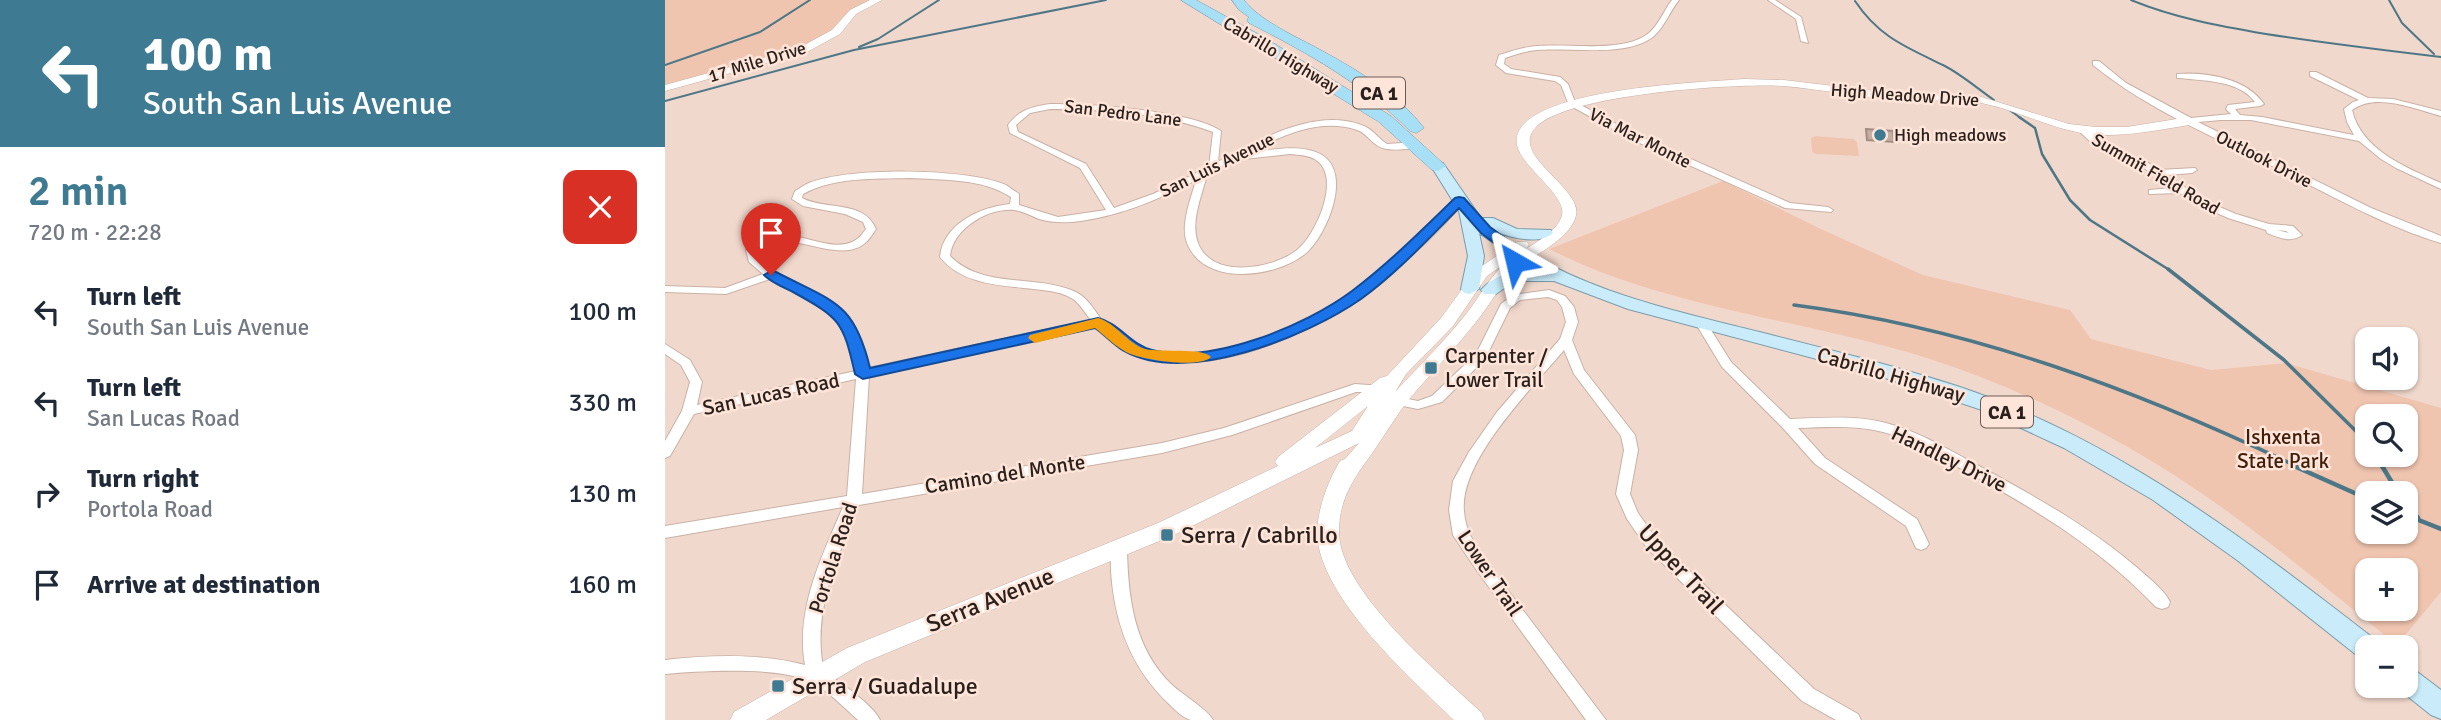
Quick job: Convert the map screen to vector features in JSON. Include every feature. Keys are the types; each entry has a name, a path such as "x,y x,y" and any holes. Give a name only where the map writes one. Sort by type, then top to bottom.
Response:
{"highway":[{"name":"Cabrillo Highway","path":"1187,0 1277,51 1385,119 1438,166"},
{"name":"Cabrillo Highway","path":"1212,0 1347,70 1395,107 1431,147 1438,166"},
{"path":"1238,0 1244,9 1276,32"}],"main road":[{"name":"Cabrillo Highway","path":"1438,166 1462,205 1485,230 1517,254 1564,279 1629,304 1922,381 1987,404 2053,432 2120,468 2195,515 2355,639"},
{"path":"1462,205 1510,232 1531,235 1551,232"},
{"path":"1462,205 1476,256 1470,289"},
{"path":"1490,290 1503,280 1516,275 1564,279"},
{"path":"2418,688 2441,706"}],"street":[{"name":"17 Mile Drive","path":"665,88 803,50 836,32 853,12 877,0"},
{"name":"Via Mar Monte","path":"1676,0 1652,34 1642,40 1527,50 1512,53 1500,60 1500,65 1509,71 1546,75 1560,80 1571,103 1636,138 1766,197 1796,208 1828,210"},
{"path":"1771,0 1799,18 1805,41"},
{"name":"Outlook Drive","path":"2096,63 2123,85 2189,121 2368,210 2441,240"},
{"path":"2313,74 2367,101"},
{"path":"2180,76 2212,80 2253,93 2260,104 2232,106 2230,109 2237,116"},
{"name":"High Meadow Drive","path":"1551,232 1567,220 1570,206 1530,158 1523,139 1527,129 1539,117 1571,103 1604,96 1705,84 1771,82 1891,96 1978,99 2083,130 2127,131 2237,116 2360,138"},
{"path":"2441,114 2401,103 2367,101 2355,103 2348,109 2349,120 2360,138 2394,162 2441,186"},
{"name":"San Pedro Lane","path":"1112,212 1083,166 1014,133 1012,125 1018,118 1033,109 1063,105 1193,122 1217,131 1213,166"},
{"name":"San Luis Avenue","path":"1014,207 1057,220 1112,212 1203,174 1213,166 1276,136 1323,125 1361,129 1388,148 1416,145"},
{"name":"Summit Field Road","path":"2083,130 2094,142 2107,150 2159,173 2180,190 2216,210 2271,228"},
{"path":"1203,174 1193,213 1191,241 1199,256 1209,264 1239,271 1269,266 1294,257 1309,243 1328,210 1334,184 1332,170 1320,158 1296,152 1235,156"},
{"path":"2159,173 2192,170"},
{"path":"665,289 726,290 771,275 750,256 751,250 757,244 777,238 796,237 836,248 851,246 869,233 871,224 848,211 806,204 797,199 800,189 818,181 893,175 968,180 1010,190 1016,196 1014,207 986,214 951,235 944,250 948,262 988,280 1045,286 1073,294 1085,302 1098,322 1130,348 1153,356 1217,356 1262,343 1330,312 1361,292 1462,205"},
{"path":"2152,192 2180,190"},
{"path":"1472,720 1414,664 1341,576 1332,559 1328,530 1333,502 1359,435 1399,371 1447,323 1485,269 1547,242 1551,232"},
{"path":"1344,475 1367,446 1381,422 1385,396 1473,316 1490,290 1512,265 1517,254"},
{"name":"Portola Road","path":"771,275 832,307 843,317 855,338 863,374 854,498 826,566 813,613 811,651 816,676"},
{"path":"1385,396 1418,405 1437,399 1481,356 1505,306 1517,297 1546,293 1561,298 1568,307 1572,322 1566,340"},
{"name":"San Lucas Road","path":"689,411 1098,322"},
{"path":"1702,324 1726,364 1820,461 1912,523 1921,544"},
{"name":"Lower Trail","path":"1566,340 1502,415 1474,455 1460,481 1456,510 1461,535 1480,564 1597,720"},
{"name":"Upper Trail","path":"1566,340 1578,371 1628,435 1632,450 1623,494 1632,515 1652,544 1808,695 1851,720"},
{"path":"665,348 686,363 692,371 696,390 689,411 665,453"},
{"name":"Camino del Monte","path":"665,532 1162,448 1227,432 1355,388 1385,396"},
{"path":"1339,394 1362,401"},
{"name":"Serra Avenue","path":"1242,492 1362,401 1385,396"},
{"name":"Serra Avenue","path":"743,720 856,655 1119,549 1242,492 1381,422"},
{"name":"Handley Drive","path":"1787,424 1863,424 1900,432 1926,443 2062,518 2132,570 2162,602"},
{"path":"1119,549 1126,618 1146,669 1163,688 1204,720"},
{"path":"665,667 719,664 797,669 816,676 871,720"}],"green space":[{"path":"665,0 877,0 848,17 815,45 665,88"},
{"path":"1811,138 1853,139 1857,142 1859,156 1816,154 1812,152"},
{"name":"Ishxenta State Park","path":"1723,181 1923,275 2070,310 2091,339 2211,370 2286,363 2355,383 2355,390 2379,390 2441,408 2441,592 2418,620 2418,558 2355,558 2355,611 2243,523 2170,473 2093,428 2013,390 1930,359 1882,345 1688,300 1594,269 1549,249"},
{"name":"Ishxenta State Park","path":"2367,621 2417,621 2405,635 2384,635"}],"building":[{"name":"High meadows","path":"1866,129 1893,131 1894,142 1867,140"}],"waterway":[{"path":"665,65 760,32 810,0"},
{"path":"859,47 878,39 939,0"},
{"path":"665,101 854,50 1106,0"},
{"path":"2131,0 2181,17 2231,28 2441,57"},
{"path":"2389,0 2402,23 2434,54"},
{"path":"1855,1 1884,32 1963,77 1994,100"},
{"path":"2008,109 2022,119"},
{"path":"2019,117 2035,128 2042,154 2070,200 2090,220 2169,270"},
{"path":"2169,270 2284,360 2355,430"},
{"path":"1794,305 1925,329 2052,366 2176,412 2298,467"},
{"path":"2294,466 2355,493"},
{"path":"2383,467 2391,481"},
{"path":"2418,520 2441,529"}],"slow traffic":[{"path":"1035,338 1098,322 1130,348 1140,352 1165,357 1203,357"}],"place":[{"name":"High meadows","path":"1880,135"},
{"name":"Carpenter / Lower Trail","path":"1431,368"},
{"name":"Serra / Cabrillo","path":"1167,535"},
{"name":"Serra / Guadalupe","path":"778,686"}],"route":[{"path":"771,275 832,307 843,317 855,338 863,374 1056,334 1098,322 1130,348 1153,356 1195,358 1217,356 1246,348 1283,335 1330,312 1355,296 1404,256 1459,201 1485,230 1523,257 1515,262"}]}
